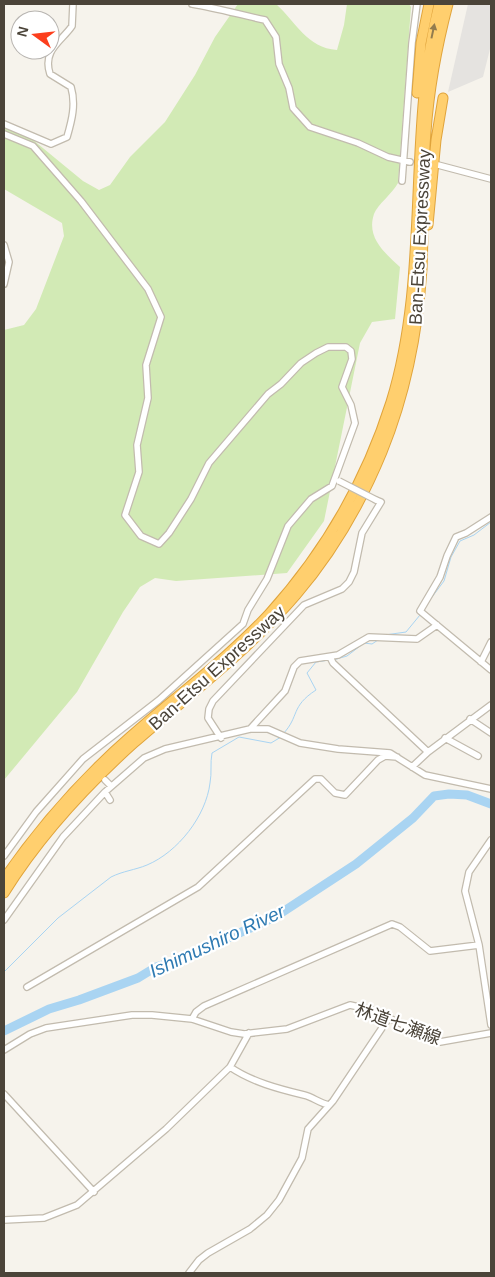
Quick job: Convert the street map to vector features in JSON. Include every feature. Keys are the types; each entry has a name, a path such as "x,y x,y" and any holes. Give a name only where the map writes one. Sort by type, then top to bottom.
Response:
{"highway":[{"path":"418,148 416,109 421,43 429,4"},
{"name":"Ban-Etsu Expressway","path":"4,879 34,839 81,784 129,738 235,647 267,615 300,578 340,520 374,450 400,370 412,299 418,148 426,68 439,4"},
{"name":"Ban-Etsu Expressway","path":"4,893 71,805 120,756 260,633 301,589 336,540 372,475 400,400 415,332 422,268 426,133 433,70 448,4"},
{"path":"422,268 436,140 444,98"}],"street":[{"path":"4,124 51,144 66,136 71,120 74,97 71,86 50,74 48,59 61,36 72,26 73,4"},
{"path":"192,4 207,5 235,15 265,20 276,37 279,64 289,88 293,108 310,127 402,161 410,162"},
{"path":"402,181 402,161 417,4"},
{"path":"4,134 32,146 81,201 148,289 162,317 148,358 146,371 148,398 137,445 139,472 125,515 134,530 148,541 159,544 185,509 219,450 268,394 281,384 301,363 316,352 339,346 346,346 351,352 350,364 342,387 351,405 355,423 337,480 330,489 311,499 288,526 268,578 248,610 243,624 159,700 84,759 36,812 4,856"},
{"path":"438,165 491,179"},
{"path":"4,245 9,262 4,284"},
{"path":"221,738 208,718 213,701 308,602 336,592 349,582 354,572 362,533 381,502 337,480"},
{"path":"491,517 466,533 459,535 454,540 440,577 420,611 491,670"},
{"path":"250,729 284,691 298,662 306,659 330,657 347,651 369,637 417,639 437,624"},
{"path":"481,662 491,642"},
{"path":"330,657 333,662 428,752"},
{"path":"412,767 445,738 491,705"},
{"path":"470,720 491,733"},
{"path":"4,920 58,844 105,792 144,758 165,749 221,738 250,729 268,729 300,743 338,749 380,752 397,757 425,775 442,780 491,788"},
{"path":"445,738 478,756"},
{"path":"27,987 198,887 315,779 322,780 335,793 345,795 378,760 385,756 397,757"},
{"path":"84,759 90,765"},
{"path":"106,780 111,786"},
{"path":"105,792 110,800"},
{"path":"491,840 471,869 465,886 466,899 488,987 491,1024"},
{"path":"192,1019 196,1012 204,1006 392,924 400,927 430,951 479,945"},
{"name":"林道七瀬線","path":"4,1050 30,1034 46,1028 142,1014 192,1019 231,1032 249,1033 287,1029 350,1005 362,1006 440,1042 491,1033"},
{"path":"189,1273 202,1257 250,1230 267,1215 286,1188 300,1162 306,1131 329,1105 388,1019"},
{"path":"4,1220 44,1218 73,1208 94,1192 166,1129 230,1067 249,1033"},
{"path":"230,1067 279,1090 304,1095 329,1105"},
{"path":"4,1094 94,1192"}],"green space":[{"path":"238,4 276,4 310,39 327,48 337,50 344,25 347,4 409,4 411,7 398,183 376,210 372,223 378,244 400,267 395,319 372,322 360,343 324,521 287,573 176,581 155,578 140,587 123,612 77,692 4,780 4,330 24,325 36,309 64,236 62,223 4,189 4,127 27,135 83,181 99,190 110,185 130,157 165,122 195,75 215,37"}],"shaded area":[{"path":"468,4 491,4 491,45 483,77 448,92"}],"waterway":[{"path":"432,597 444,581 451,557 460,541 474,535 491,522"},
{"path":"385,635 406,632 420,615"},
{"path":"333,660 347,656 364,643 372,644 378,640"},
{"path":"283,734 292,722 302,702 316,690 307,673 316,662 329,660"},
{"path":"4,972 58,918 111,877 147,865 180,842 203,808 211,779 212,753 239,737 271,743 281,737"},
{"name":"Ishimushiro River","path":"4,1031 49,1009 138,978 156,967 181,959 275,917 356,864 413,818 434,796 449,794 467,795 491,804"}]}
